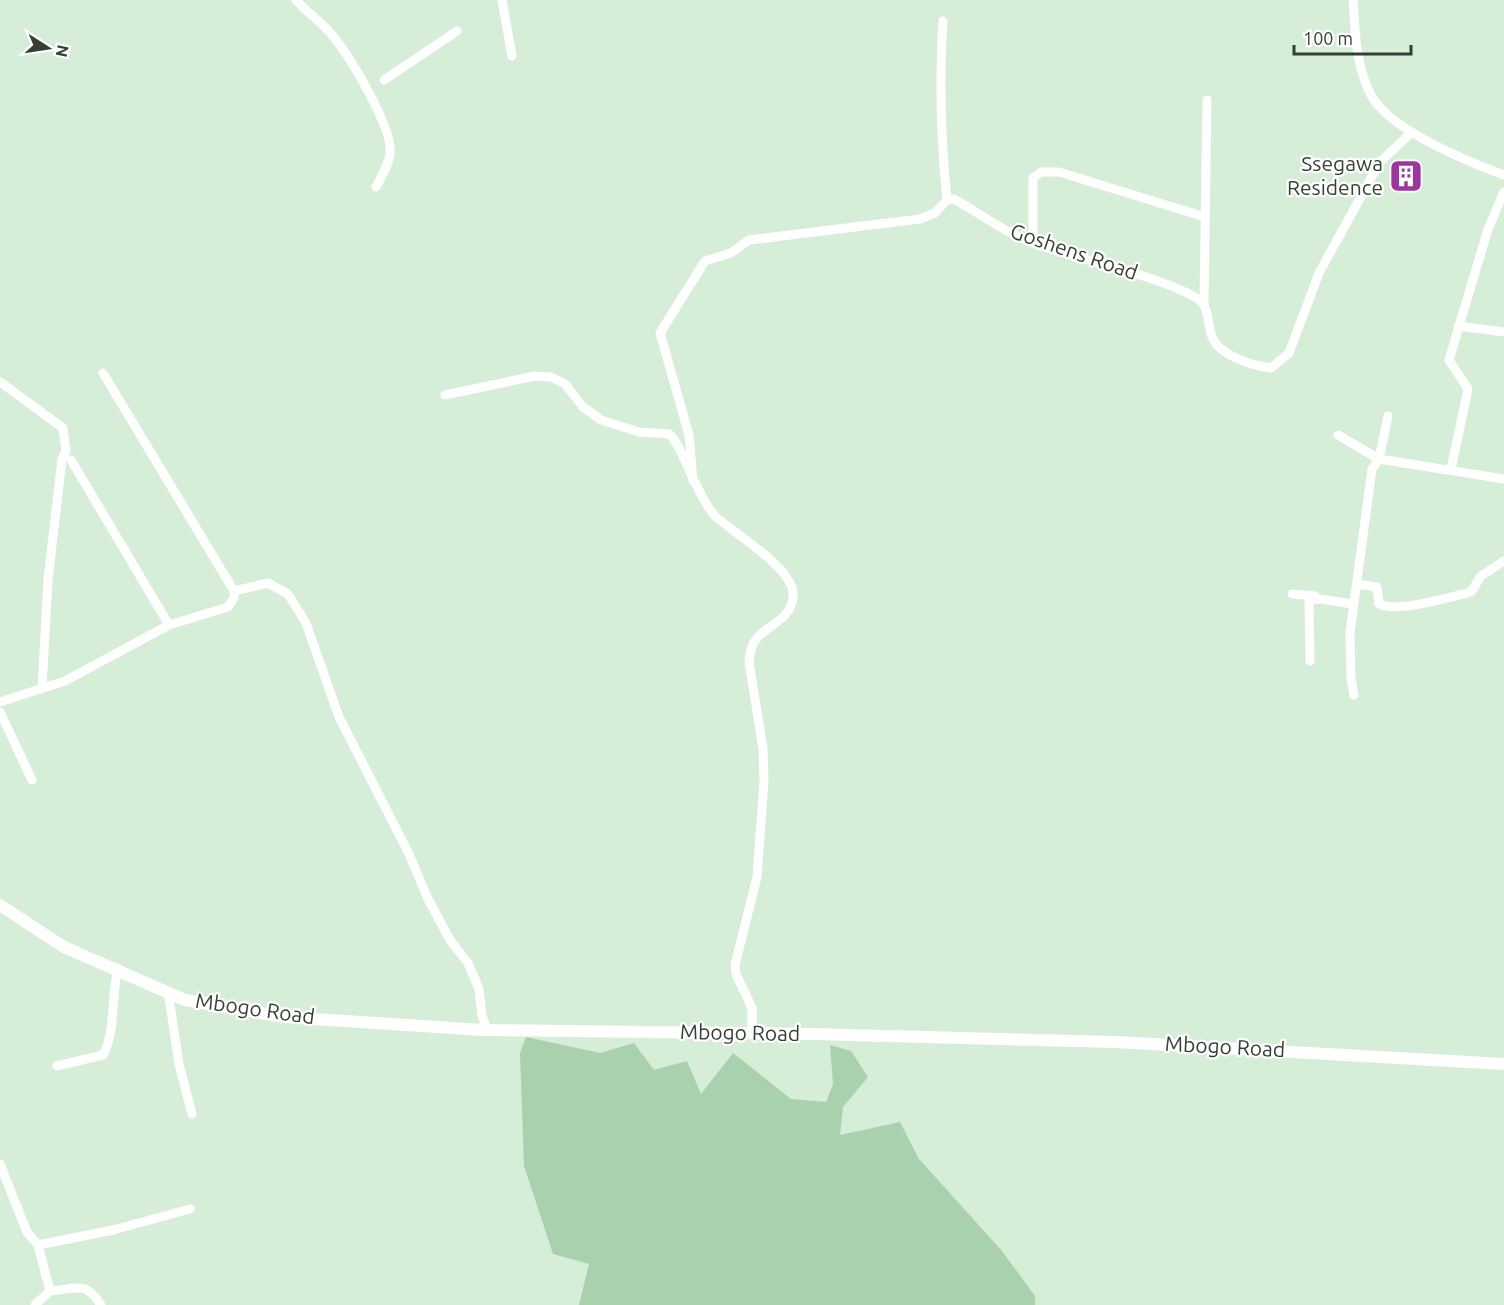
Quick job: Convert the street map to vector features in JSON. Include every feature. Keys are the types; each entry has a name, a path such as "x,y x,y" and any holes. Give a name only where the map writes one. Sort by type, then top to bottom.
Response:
{"main road":[{"name":"Mbogo Road","path":"0,905 64,947 118,968 185,1000 284,1017 487,1030 752,1033 1115,1042 1504,1064"}],"street":[{"path":"296,0 333,36 357,71 384,123 391,146 390,156 376,187"},
{"path":"502,0 512,56"},
{"path":"1353,0 1356,45 1370,94 1384,111 1412,132 1468,161 1504,175"},
{"path":"693,481 689,435 660,333 705,261 731,253 749,240 920,219 935,213 947,200 940,122 943,21"},
{"path":"384,80 457,31"},
{"path":"1207,100 1204,304 1212,339 1232,356 1271,368 1277,366 1289,353 1319,273 1380,162 1412,132"},
{"path":"1033,243 1033,178 1041,172 1059,172 1205,217"},
{"path":"1450,469 1468,389 1449,360 1488,228 1504,192"},
{"name":"Goshens Road","path":"947,200 954,199 1006,231 1033,243 1152,279 1197,297 1204,304"},
{"path":"1458,326 1504,332"},
{"path":"0,702 65,681 169,625 228,607 234,598 234,591 103,373"},
{"path":"445,395 535,376 559,379 583,407 601,420 639,432 661,432 674,436 693,481 711,512 775,563 793,587 794,597 786,615 758,637 751,648 748,662 763,749 764,781 757,877 735,965 736,974 752,1008 752,1033"},
{"path":"0,382 63,428 66,451 62,459 48,580 42,689"},
{"path":"1354,695 1349,654 1353,604 1372,469 1379,459 1388,416"},
{"path":"1338,435 1379,459 1504,479"},
{"path":"71,460 169,625"},
{"path":"1292,594 1344,603 1356,589 1377,586 1380,604 1386,607 1415,604 1471,592 1481,576 1504,561"},
{"path":"234,591 268,583 288,594 306,623 339,717 409,854 428,899 450,940 468,963 478,989 487,1030"},
{"path":"1310,661 1309,600 1320,599 1353,604"},
{"path":"0,712 32,780"},
{"path":"57,1066 103,1054 111,1035 111,1011 118,968"},
{"path":"168,991 178,1064 192,1114"},
{"path":"0,1164 27,1232 38,1245 50,1291"},
{"path":"38,1245 113,1230 190,1209"},
{"path":"35,1305 50,1291 84,1287 91,1291 101,1305"}],"green space":[{"path":"526,1037 600,1053 634,1043 654,1070 687,1061 701,1094 733,1053 791,1099 826,1102 833,1084 830,1045 851,1051 868,1077 843,1107 840,1135 900,1122 919,1159 1002,1251 1035,1296 1035,1305 579,1305 589,1264 553,1254 524,1166 520,1053"}],"place":[{"name":"Ssegawa Residence","path":"1406,176"}]}
